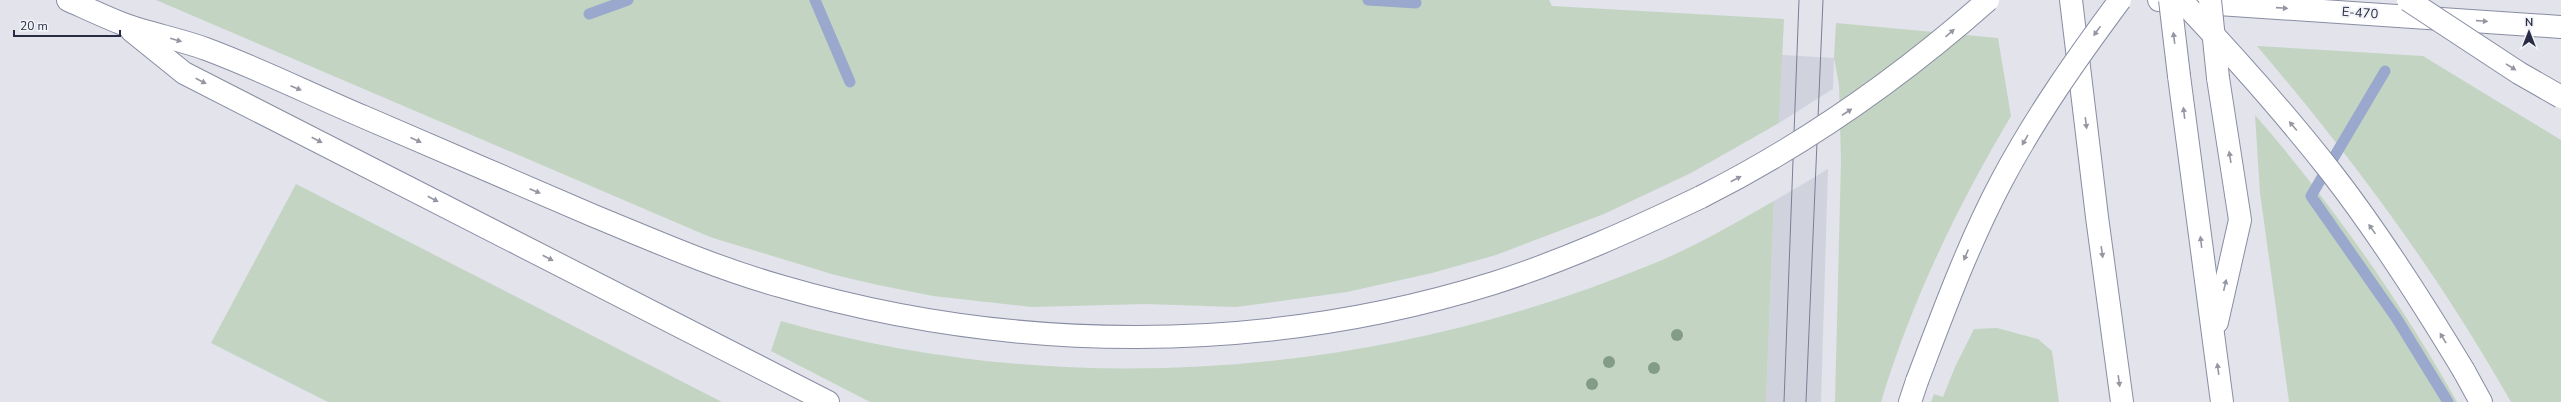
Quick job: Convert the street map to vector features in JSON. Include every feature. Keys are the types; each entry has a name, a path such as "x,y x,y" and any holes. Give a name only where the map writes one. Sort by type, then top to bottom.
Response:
{"highway":[{"path":"68,0 125,25 205,48 494,174 639,234 749,277 815,296 877,310 1006,331 1128,338 1209,335 1288,328 1386,311 1433,300 1517,276 1613,238 1702,197 1768,161 1856,106 1934,47 1988,0"},
{"path":"2071,0 2122,402"},
{"path":"1910,402 1964,260 2002,179 2070,68 2120,0"},
{"name":"E-470","path":"2159,0 2561,27"},
{"path":"2170,0 2222,402"},
{"path":"2181,0 2268,95 2332,173 2412,287 2464,371 2481,402"},
{"path":"2210,0 2218,78 2240,220 2213,337"},
{"path":"2408,0 2506,65 2561,97"},
{"path":"125,25 184,73 828,402"}],"shaded area":[{"path":"1782,55 1834,58 1833,89 1779,123"},
{"path":"1828,169 1821,402 1766,402 1774,201"}],"green space":[{"path":"156,0 1549,0 1552,6 1784,19 1779,123 1691,173 1604,214 1496,255 1432,273 1347,292 1236,307 1145,304 1032,307 933,296 878,285 835,275 710,237"},
{"path":"1836,23 1998,38 2011,116 1954,219 1937,255 1921,291 1893,365 1881,402 1835,402 1841,161 1839,85 1834,58"},
{"path":"2257,46 2423,56 2561,140 2561,402 2511,402 2454,308 2393,218 2327,131"},
{"path":"2255,115 2310,182 2363,253 2412,327 2457,402 2289,402 2260,193"},
{"path":"296,184 722,402 328,402 211,343"},
{"path":"1774,201 1766,402 870,402 771,351 781,321 888,346 998,362 1109,368 1220,365 1330,353 1439,332 1546,303 1650,265 1682,251"},
{"path":"1997,328 2038,339 2052,351 2059,402 1931,402 1934,394 1943,397 1955,367 1974,329"}],"waterway":[{"path":"589,14 628,0"},
{"path":"815,0 850,82"},
{"path":"1368,0 1416,3"},
{"path":"2385,71 2311,196 2397,319 2448,402"}],"tram line":[{"path":"1784,402 1799,0"},
{"path":"1806,402 1823,0"}]}
